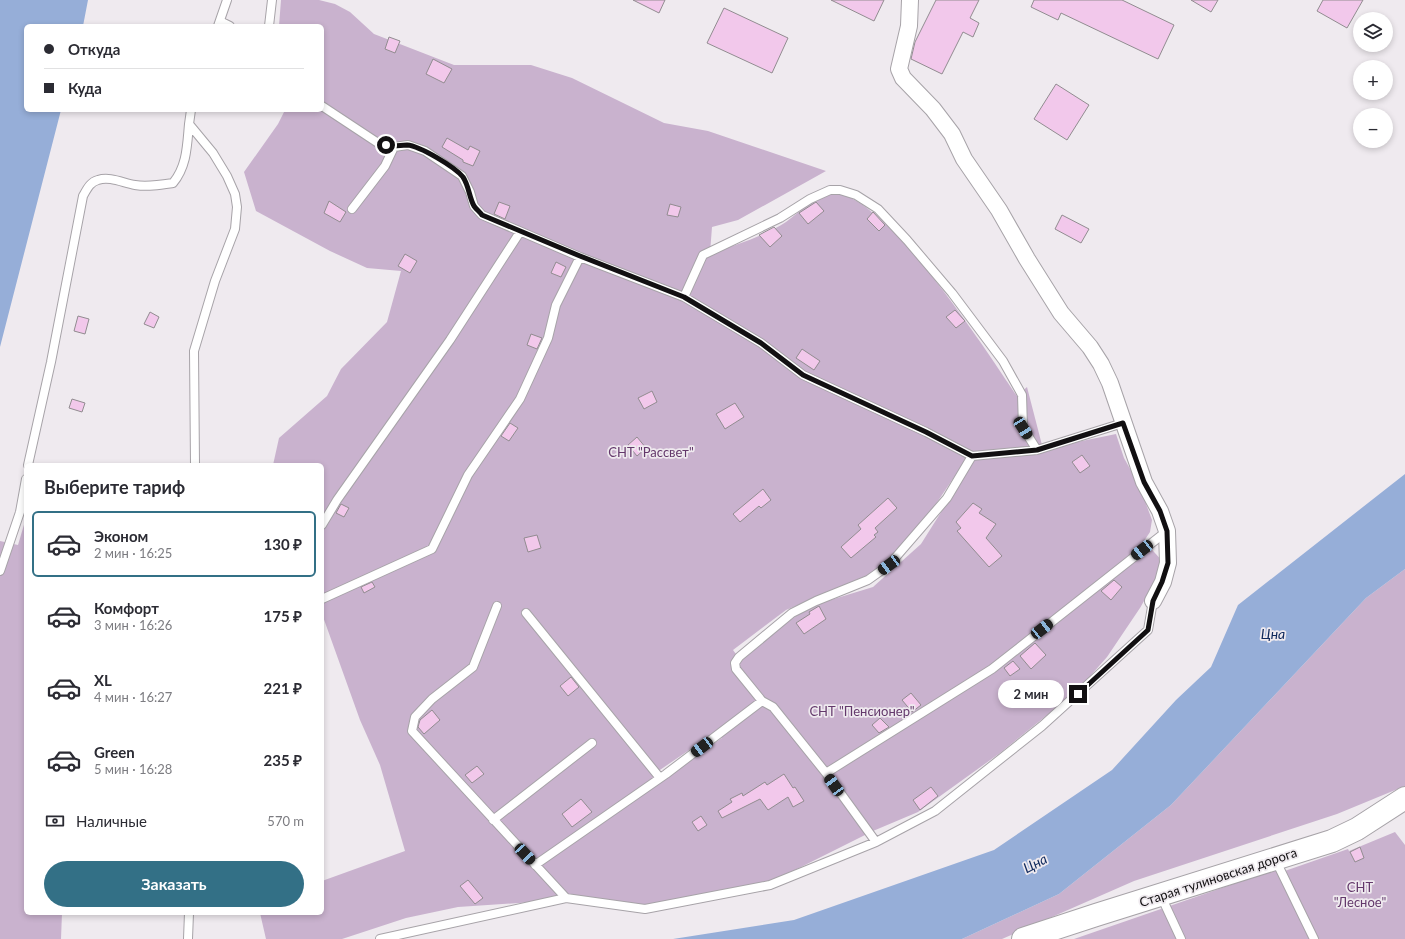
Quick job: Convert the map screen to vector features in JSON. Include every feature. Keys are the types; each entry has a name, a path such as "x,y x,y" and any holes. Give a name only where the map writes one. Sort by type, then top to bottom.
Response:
{"street":[{"path":"910,0 909,26 899,69 903,78 933,109 952,134 964,159 999,210 1027,259 1062,314 1076,329 1101,364 1110,383 1144,482 1160,511 1167,531 1168,563 1162,582 1153,601"},
{"name":"Старая тулиновская дорога","path":"1023,939 1096,914 1161,896 1275,858 1332,841 1357,829 1405,798"}],"lane":[{"path":"219,23 227,0"},
{"path":"269,24 272,0"},
{"path":"324,107 378,143 394,147 408,145 419,149 447,165 462,176 470,192 474,206 482,215 520,232 684,297 761,343 803,375 898,419 972,456 1037,450 1123,423"},
{"path":"28,463 51,362 83,196 89,185 97,180 110,179 135,185 157,186 173,183 181,172 185,162 191,112"},
{"path":"190,124 213,153 227,176 235,194 237,207 235,230 215,281 194,351 195,463"},
{"path":"352,210 385,166 394,147"},
{"path":"684,297 703,255 780,218 810,199 830,190 840,190 856,195 878,209 907,240 952,293 1003,361 1022,395 1023,428 1037,450"},
{"path":"324,522 337,500 450,340 520,232"},
{"path":"324,598 432,549 468,475 520,399 548,338 556,305 580,256"},
{"path":"876,842 826,773 773,707 762,701 736,669 735,663 739,657 792,613 816,601 868,580 889,565 947,498 972,456"},
{"path":"0,571 20,512 24,490"},
{"path":"826,773 992,669 1167,531"},
{"path":"380,939 566,898 645,910 770,885 876,842 935,812 1042,726 1148,630 1153,601"},
{"path":"497,606 473,667 432,698 415,717 412,731 566,898"},
{"path":"526,613 660,778"},
{"path":"535,865 660,778 762,701"},
{"path":"493,820 592,743"},
{"path":"1275,858 1314,939"},
{"path":"1161,896 1181,939"},
{"path":"188,939 189,915"}],"green space":[{"name":"СНТ \"Рассвет\"","path":"281,0 319,0 335,4 350,12 374,34 454,65 531,65 572,78 664,123 708,131 826,171 738,220 712,227 710,253 739,244 768,232 786,222 812,202 829,194 850,198 876,215 903,242 932,276 959,312 1017,396 1027,387 1043,449 1116,434 1124,458 1139,485 1152,520 1150,532 1144,541 1165,564 1140,608 1107,657 1077,691 1000,753 918,812 873,831 757,889 663,904 579,904 574,897 562,900 458,907 406,918 342,939 266,939 260,915 324,915 324,880 405,851 380,765 360,720 324,620 324,463 273,463 279,438 327,396 341,369 387,322 401,271 367,268 330,251 256,211 244,172 278,124 284,112 324,112 324,24 279,24","holes":["972,463 921,544 873,587 811,606 789,621 741,661 733,650 786,610 875,572 925,520 963,464","717,731 722,738 659,781 654,774"]},
{"path":"24,525 24,915 62,915 61,939 0,939 0,541 18,545"},
{"path":"1405,569 1405,786 1337,814 1134,881 1002,939 962,939 1059,894 1171,805 1366,598"},
{"name":"СНТ \"Лесное\"","path":"1395,832 1405,845 1405,939 1074,939 1271,871 1277,870 1279,873 1348,849 1349,851"}],"water":[{"path":"0,0 88,0 83,24 24,24 24,112 60,112 0,347"},
{"name":"Цна","path":"1405,474 1405,569 1366,598 1171,805 1059,894 962,939 673,939 794,920 994,850 1112,770 1176,700 1211,667 1238,605"}],"building":[{"path":"633,0 665,0 659,13"},
{"path":"831,0 884,0 874,21"},
{"path":"936,0 979,0 970,18 979,23 973,37 963,32 942,74 911,59 915,42"},
{"path":"1034,0 1122,0 1174,25 1158,59 1061,13 1058,20 1031,7"},
{"path":"1191,0 1218,0 1211,12"},
{"path":"1323,0 1363,0 1356,12 1353,12 1353,18 1347,28 1317,11"},
{"path":"724,8 788,38 772,73 707,43"},
{"path":"389,37 400,41 395,53 385,49"},
{"path":"433,59 452,69 444,83 426,74"},
{"path":"1056,84 1089,105 1067,140 1034,119"},
{"path":"447,138 468,150 470,146 480,151 473,166 463,162 463,160 442,147"},
{"path":"329,201 346,212 340,222 324,213"},
{"path":"499,202 510,206 505,219 494,214"},
{"path":"816,202 824,211 808,224 799,213"},
{"path":"670,204 681,207 678,217 667,215"},
{"path":"873,212 885,225 879,231 867,219"},
{"path":"1062,215 1089,229 1081,243 1055,229"},
{"path":"774,227 782,236 770,247 759,235"},
{"path":"405,254 417,261 410,273 398,266"},
{"path":"556,262 566,267 561,277 551,273"},
{"path":"955,310 965,321 956,328 946,317"},
{"path":"150,312 159,317 154,328 144,324"},
{"path":"78,316 89,319 85,334 74,331"},
{"path":"531,334 542,338 537,349 527,345"},
{"path":"802,349 820,361 814,370 796,358"},
{"path":"652,391 657,402 644,409 638,398"},
{"path":"72,399 85,403 82,412 69,408"},
{"path":"735,403 744,417 725,429 716,414"},
{"path":"510,423 518,428 509,441 501,436"},
{"path":"637,437 646,448 637,456 628,445"},
{"path":"1082,455 1090,466 1080,473 1072,462"},
{"path":"763,489 771,500 761,508 759,506 740,522 733,514"},
{"path":"888,498 897,508 875,528 878,532 874,535 876,537 851,558 841,547 861,529 858,525"},
{"path":"973,503 982,509 979,513 996,524 986,538 1002,556 989,567 957,531 961,528 956,522"},
{"path":"341,504 349,508 344,517 336,513"},
{"path":"537,535 541,548 528,552 524,538"},
{"path":"1114,580 1122,587 1111,600 1101,591"},
{"path":"372,582 375,587 364,593 361,587"},
{"path":"819,606 826,619 804,634 796,623"},
{"path":"1035,643 1046,655 1031,669 1020,656"},
{"path":"1013,661 1020,669 1010,676 1004,668"},
{"path":"571,677 579,687 568,696 560,686"},
{"path":"911,693 921,705 912,712 902,700"},
{"path":"432,710 440,720 424,734 418,727 420,720"},
{"path":"880,718 889,727 879,733 872,725"},
{"path":"477,766 484,774 472,783 465,775"},
{"path":"784,774 804,801 793,807 788,797 768,810 760,799 722,818 718,811 732,802 730,799 742,793 743,796 765,782 767,785"},
{"path":"931,787 938,796 920,810 913,800"},
{"path":"581,799 592,812 572,827 562,814"},
{"path":"701,816 707,825 698,831 692,822"},
{"path":"1360,847 1364,858 1355,862 1350,852"},
{"path":"468,880 483,898 475,904 460,886"}],"route":[{"path":"386,145 394,147 408,145 425,151 447,165 462,176 470,192 474,206 482,215 520,232 684,297 761,343 803,375 849,395 972,456 1037,450 1123,423 1144,482 1160,511 1167,531 1168,563 1162,582 1153,601 1148,630 1078,694"}],"park label":[{"name":"СНТ \"Пенсионер\"","path":"862,711"}]}
